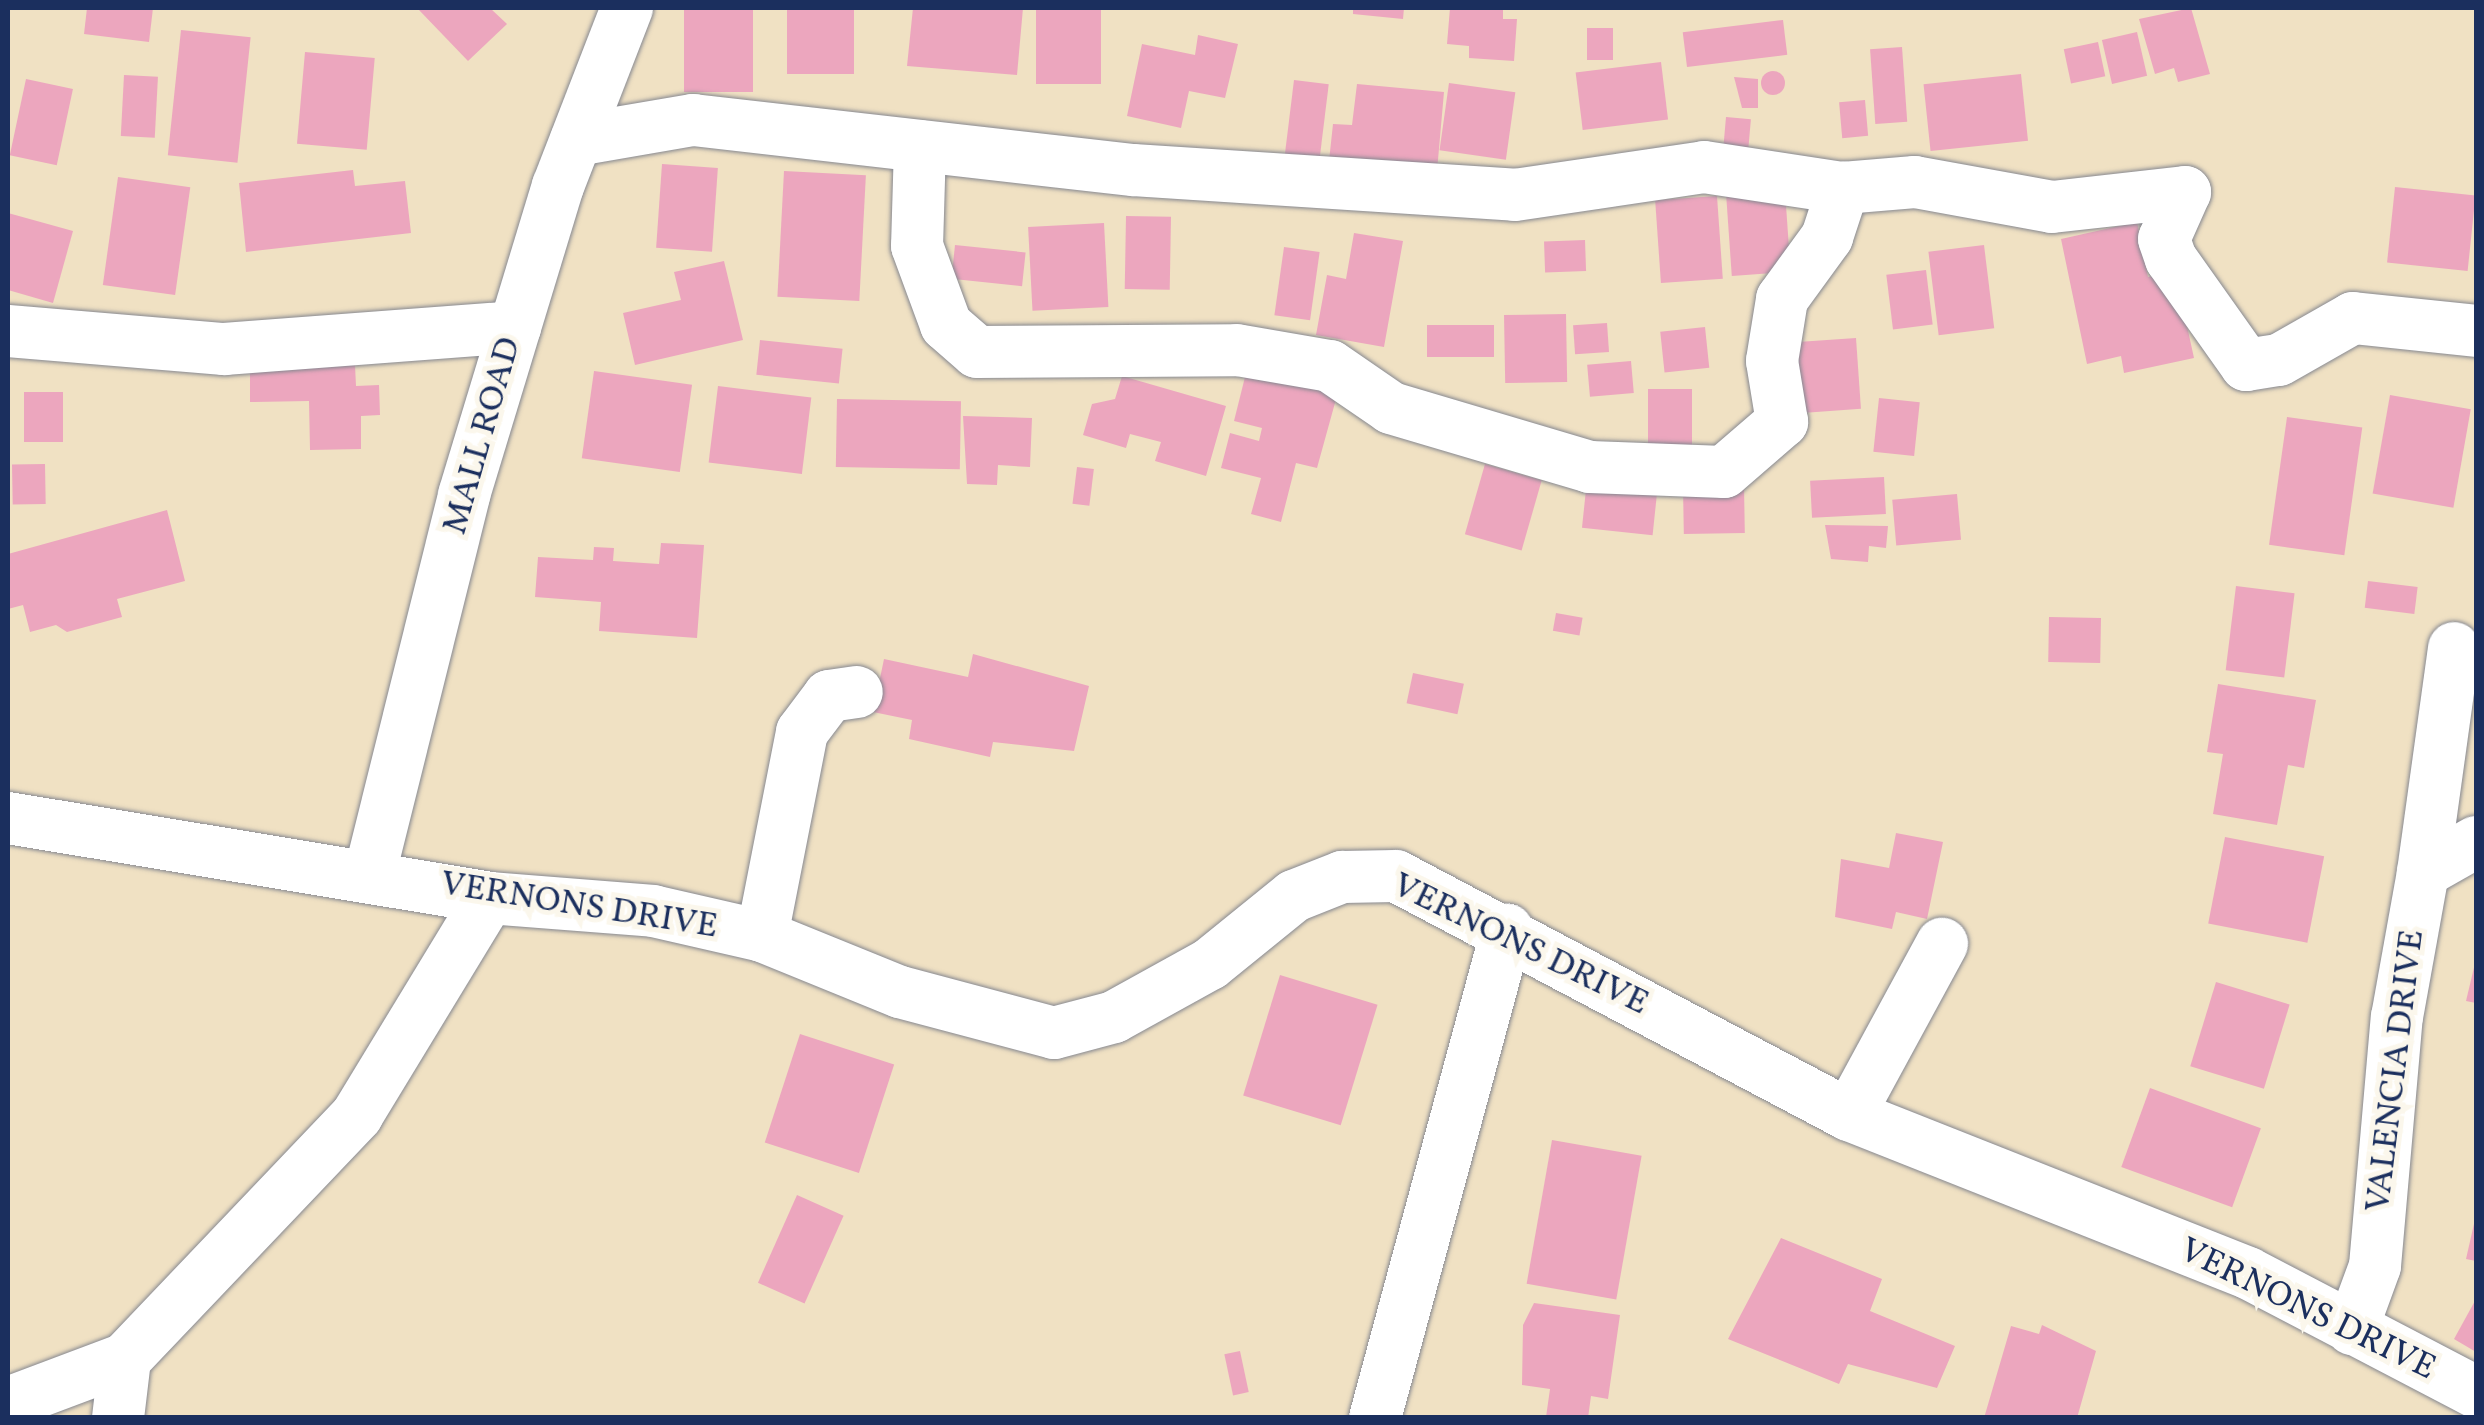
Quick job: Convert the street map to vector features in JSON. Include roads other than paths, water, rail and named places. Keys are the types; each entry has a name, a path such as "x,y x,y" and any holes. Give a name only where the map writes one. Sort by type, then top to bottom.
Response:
{"street":[{"name":"MALL ROAD","path":"370,873 515,328 576,140 627,8"},
{"path":"576,140 693,120 920,146 1515,195 1704,167 1843,188 1915,182 2052,206 2185,192 2164,239 2171,259 2246,364 2279,360 2354,318 2476,332"},
{"path":"920,146 917,246 946,325 976,352 1238,350 1330,366 1390,408 1590,466 1657,474 1724,472 1782,422 1772,360 1782,299 1828,237 1843,188"},
{"path":"8,331 224,349 515,328"},
{"name":"VALENCIA DRIVE","path":"2352,1329 2374,1266 2397,1017 2423,872 2454,648"},
{"path":"762,936 802,732 829,696 857,692"},
{"name":"VERNONS DRIVE","path":"8,818 370,873 489,898 653,911 762,936 900,992 1054,1033 1114,1018 1210,964 1294,896 1342,877 1396,876 1507,930 1849,1115 2248,1273 2476,1392"},
{"path":"2423,872 2476,842"},
{"path":"8,1403 124,1359 357,1115 489,898"},
{"path":"1375,1418 1507,930"},
{"path":"1849,1115 1942,944"},
{"path":"118,1418 124,1359"}]}
